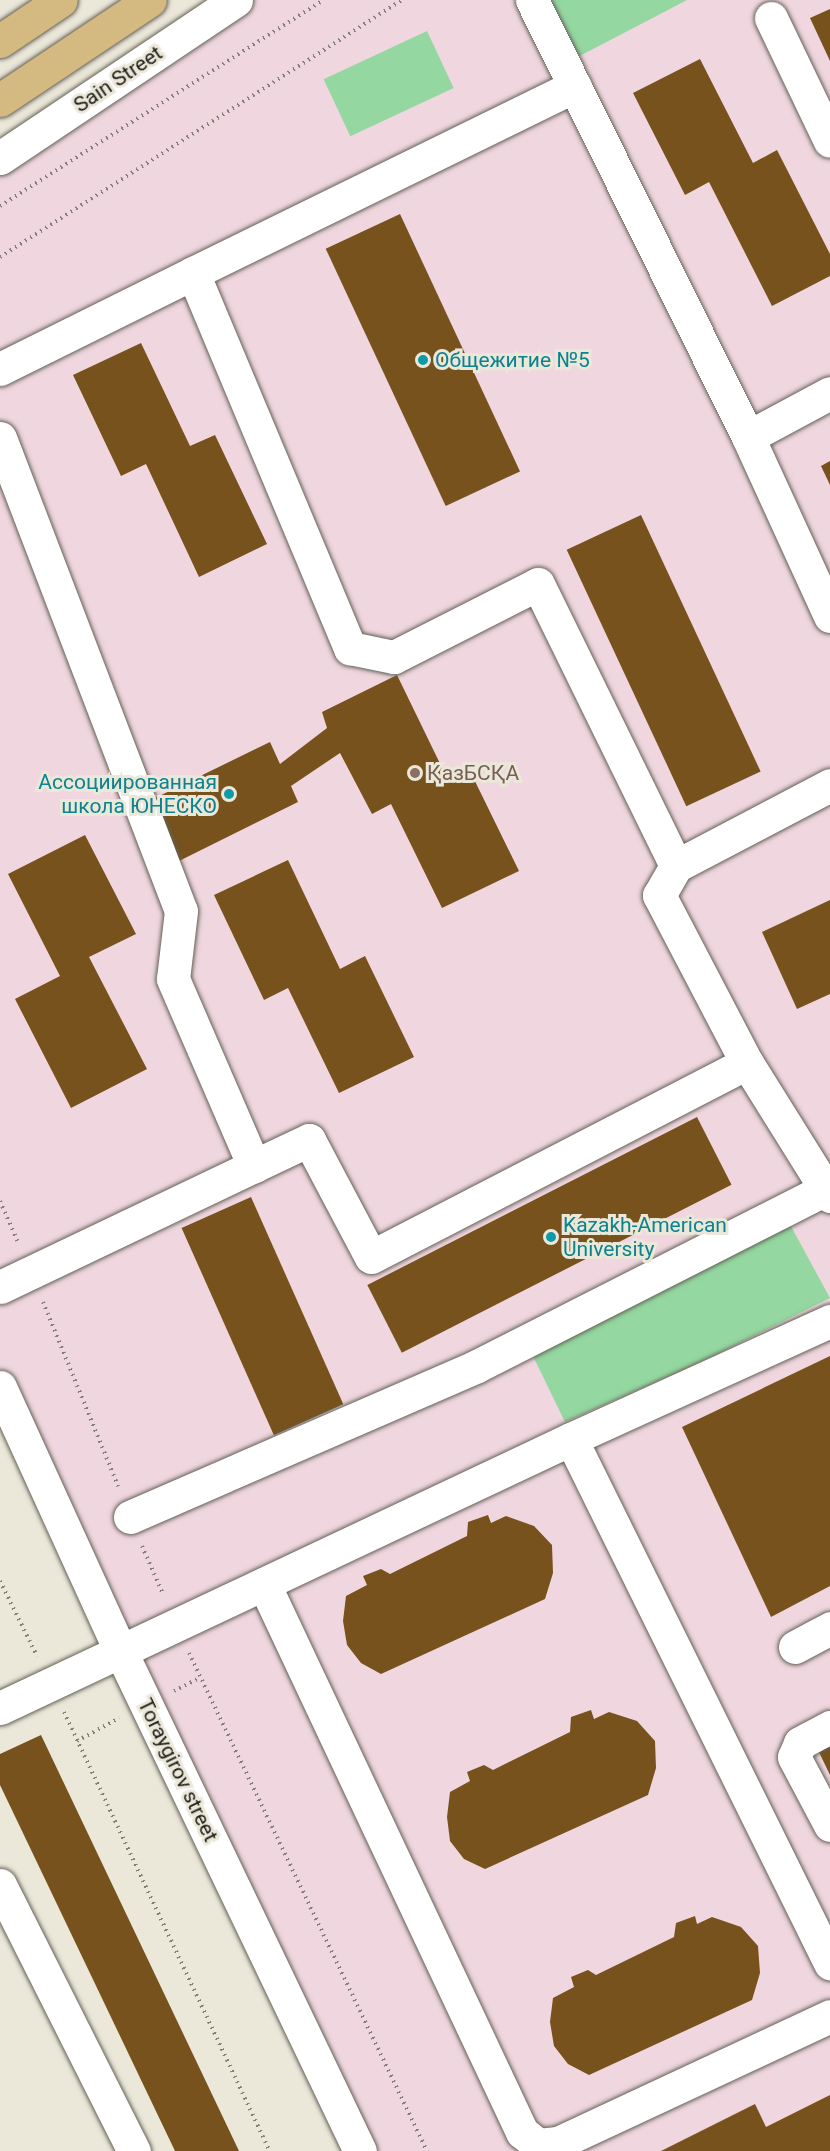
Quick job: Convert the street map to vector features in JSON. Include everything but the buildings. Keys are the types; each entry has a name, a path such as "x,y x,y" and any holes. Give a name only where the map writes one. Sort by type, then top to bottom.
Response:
{"main road":[{"path":"0,41 61,0"},
{"path":"0,100 150,0"}],"street":[{"name":"Sain Street","path":"0,158 236,0"},
{"path":"532,0 748,437 830,616"},
{"path":"771,18 830,141"},
{"path":"0,369 575,86"},
{"path":"193,273 350,648 394,657 538,584 676,866"},
{"path":"748,437 830,393"},
{"path":"0,438 181,911 173,979 254,1166"},
{"path":"130,1517 477,1366 829,1191 747,1063 659,895 676,866 830,785"},
{"path":"0,1287 309,1140 371,1257 747,1063"},
{"path":"0,1708 571,1438 830,1321"},
{"name":"Toraygirov street","path":"0,1387 121,1652 360,2151"},
{"path":"571,1438 830,1963"},
{"path":"264,1584 522,2132 538,2145 558,2143 830,2016"},
{"path":"795,1647 830,1628"},
{"path":"830,1727 800,1743 794,1757 830,1825"},
{"path":"0,1885 134,2151"}],"path":[{"path":"0,206 323,0"},
{"path":"0,257 402,0"},
{"path":"0,1202 177,1626 427,2151"},
{"path":"0,1581 51,1684 270,2151"},
{"path":"77,1741 146,1705"}],"shaded area":[{"name":"ҚазБСҚА","path":"236,0 830,0 830,2151 360,2151 0,1387 0,158"}],"green space":[{"path":"542,0 687,0 572,60"},
{"path":"427,31 454,88 350,136 324,79"},
{"path":"787,1219 830,1298 701,1362 565,1422 532,1354"}],"place":[{"name":"Общежитие №5","path":"423,360"},
{"name":"ҚазБСҚА","path":"415,773"},
{"name":"Ассоциированная школа ЮНЕСКО","path":"229,794"},
{"name":"Kazakh-American University","path":"551,1237"}]}
